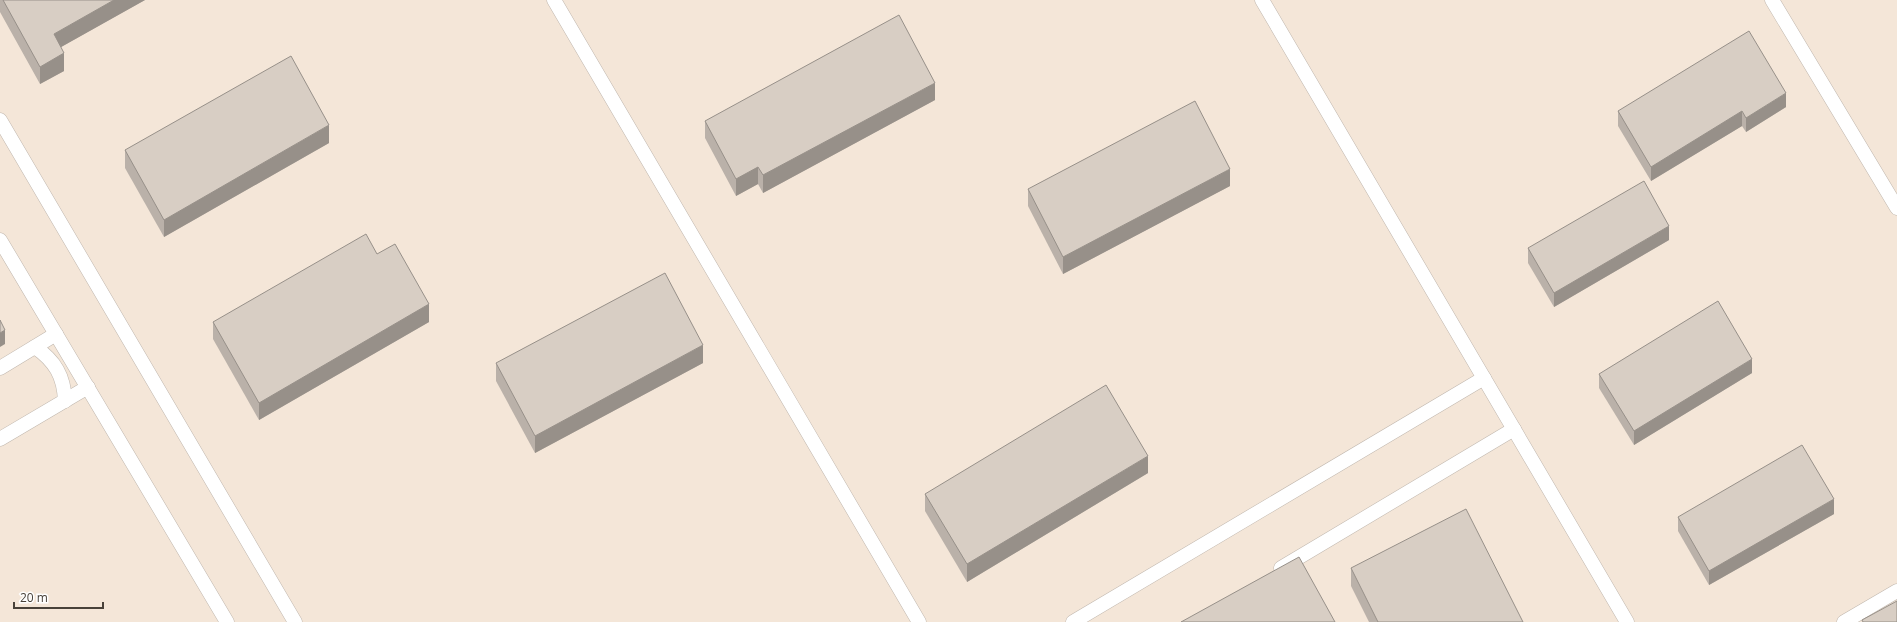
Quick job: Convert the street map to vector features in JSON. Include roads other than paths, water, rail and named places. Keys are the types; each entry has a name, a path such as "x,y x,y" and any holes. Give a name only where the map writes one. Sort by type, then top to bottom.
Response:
{"lane":[{"path":"554,0 919,622"},
{"path":"1262,0 1627,622"},
{"path":"1772,0 1897,208"},
{"path":"0,120 295,622"},
{"path":"0,240 227,622"},
{"path":"0,368 56,334"},
{"path":"35,347 46,354 55,364 61,375 65,388 65,401"},
{"path":"1073,622 1484,378"},
{"path":"0,439 88,387"},
{"path":"1270,574 1514,429"},
{"path":"1844,622 1897,591"}]}
